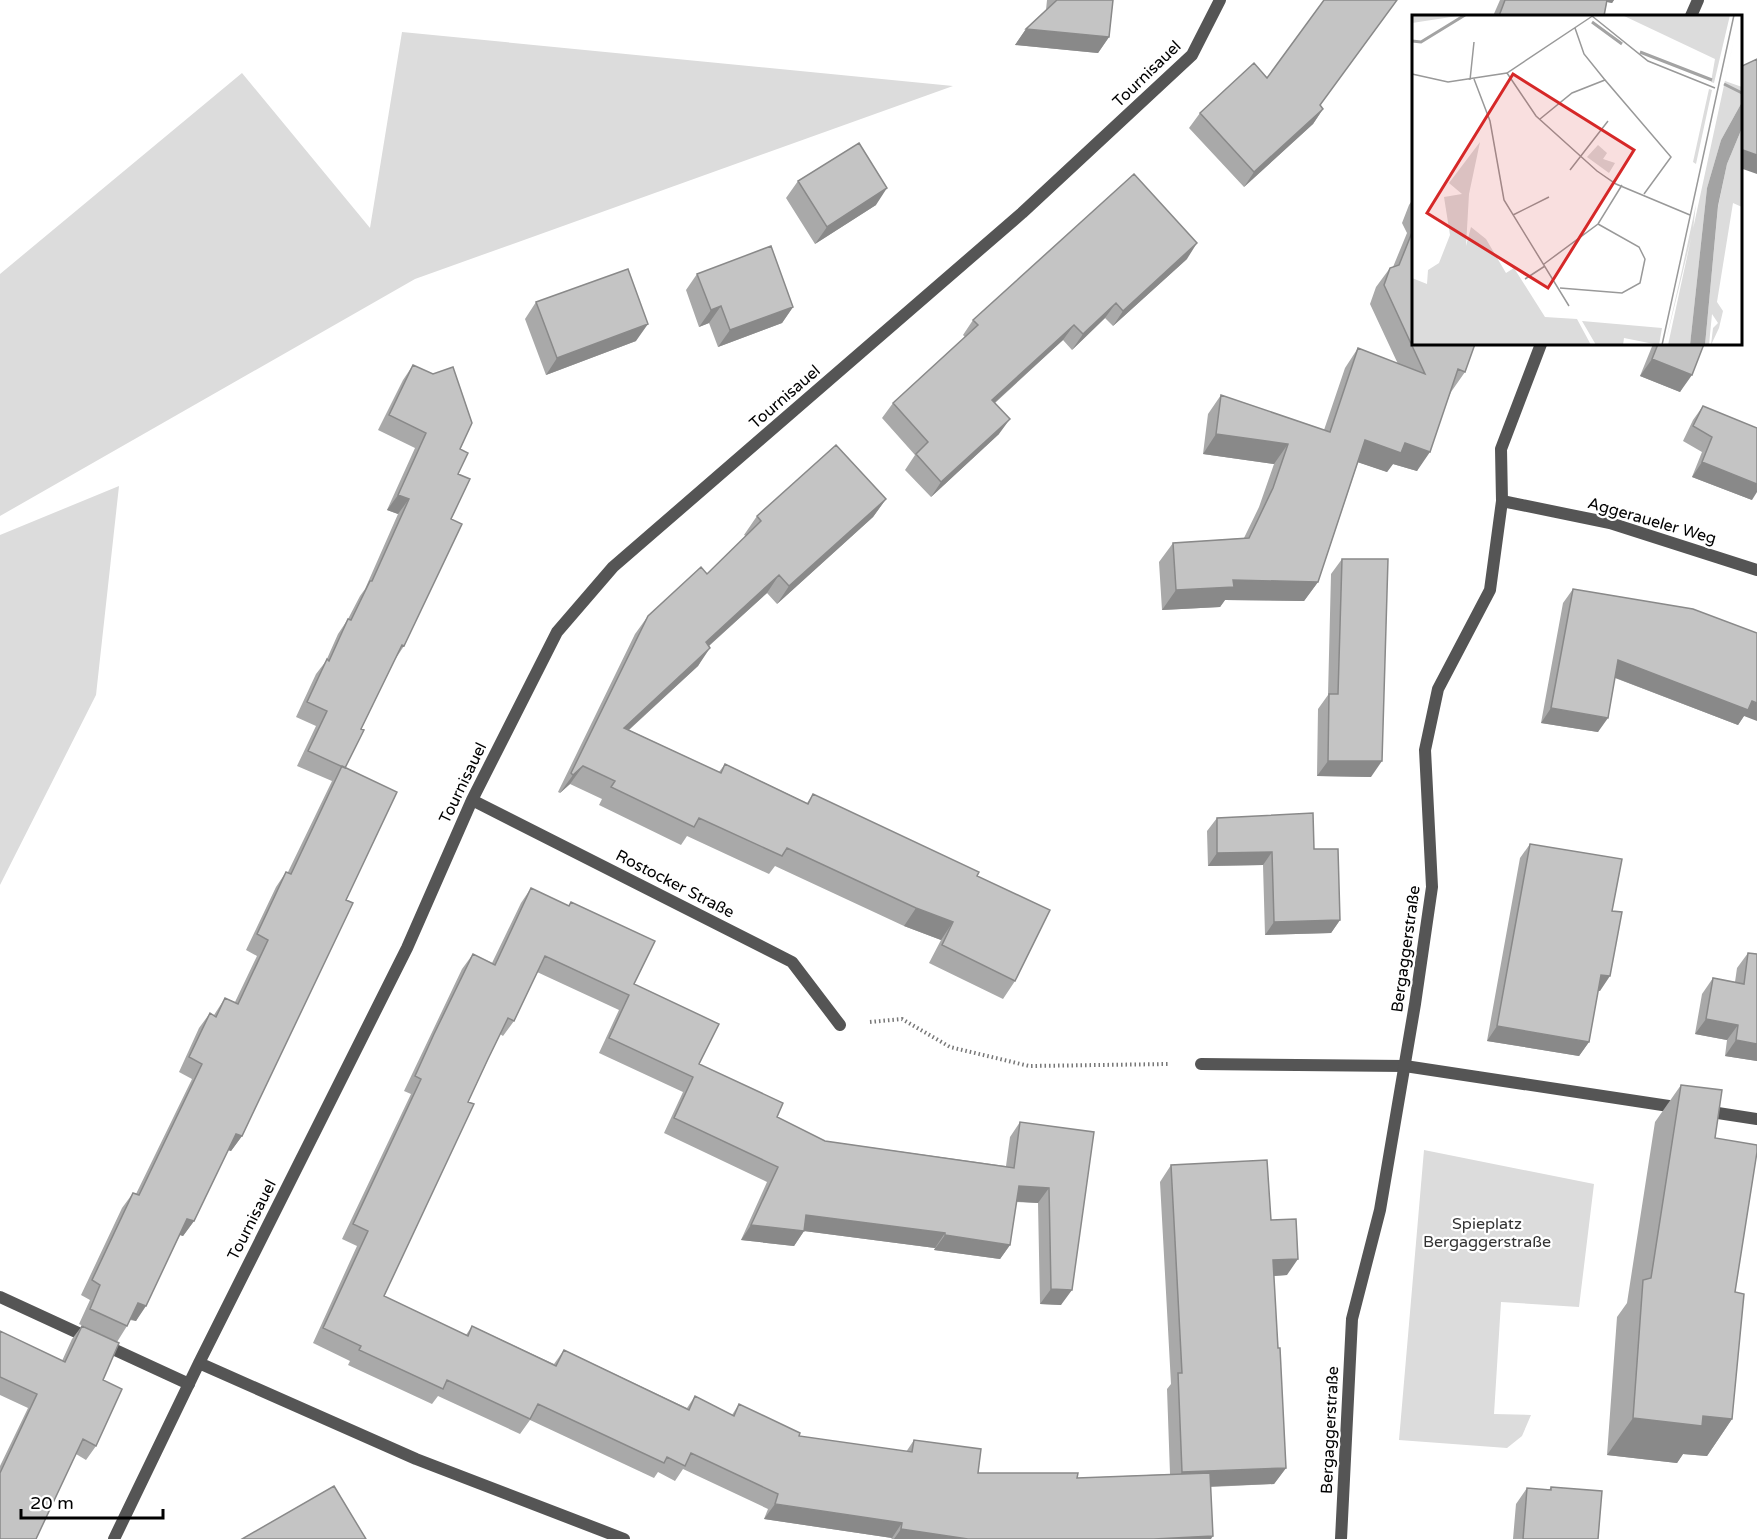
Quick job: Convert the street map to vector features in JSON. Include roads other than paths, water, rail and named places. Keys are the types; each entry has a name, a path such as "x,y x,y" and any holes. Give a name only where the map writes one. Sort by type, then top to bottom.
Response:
{"street":[{"name":"Tournisauel","path":"114,1539 199,1363 407,948 472,800 557,632 613,567 1022,213 1192,56 1220,0"},
{"path":"1691,15 1698,0"},
{"name":"Bergaggerstraße","path":"1341,1539 1352,1319 1380,1210 1405,1066 1432,886 1425,750 1438,689 1490,590 1502,501 1501,449 1541,345"},
{"name":"Aggeraueler Weg","path":"1502,501 1610,523 1757,570"},
{"name":"Rostocker Straße","path":"472,800 792,962 840,1025"},
{"path":"1201,1064 1405,1066 1757,1119"},
{"path":"0,1298 189,1384"},
{"path":"199,1363 416,1459 624,1539"}],"park label":[{"name":"Spieplatz Bergaggerstraße","path":"1487,1233"}]}
